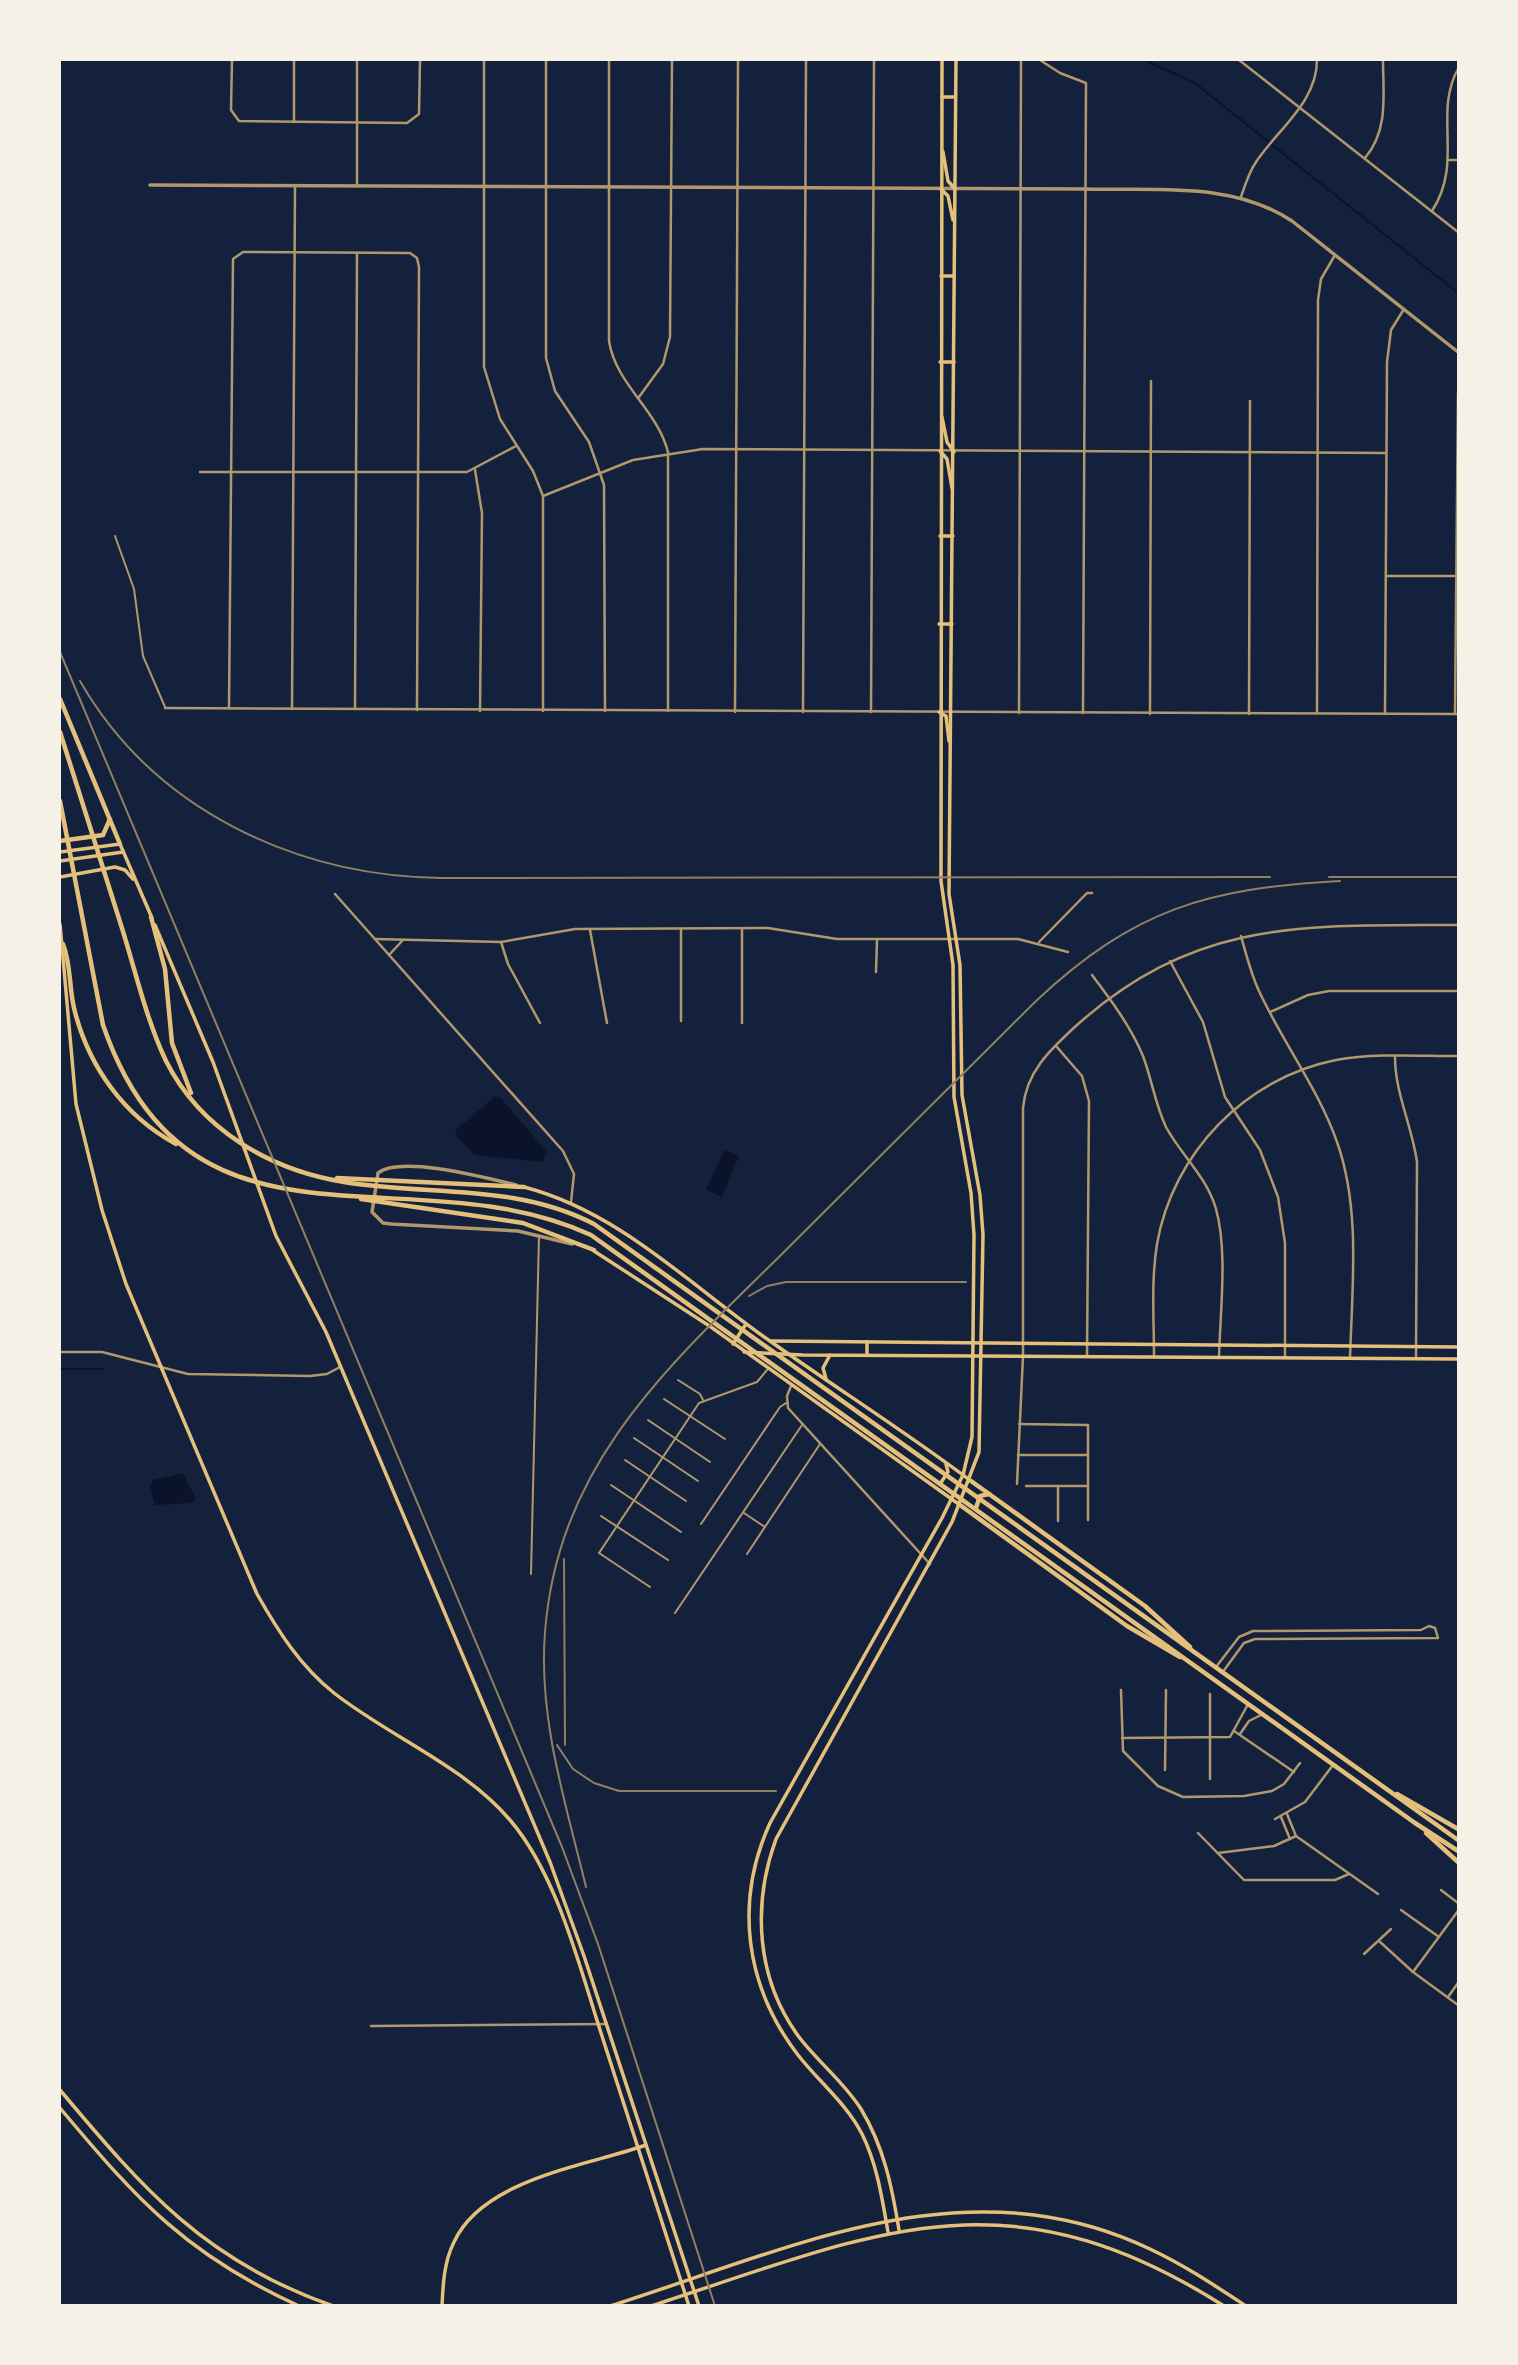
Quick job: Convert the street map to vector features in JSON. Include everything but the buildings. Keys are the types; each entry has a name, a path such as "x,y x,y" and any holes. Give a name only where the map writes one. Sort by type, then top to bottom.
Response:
{"highway":[{"path":"60,699 120,844"},
{"path":"60,732 166,1059 201,1110 226,1133 254,1152 285,1167 319,1177 390,1187 499,1194 555,1207 594,1224 1458,1840"},
{"path":"60,801 103,1025 112,1054 140,1102 180,1146"},
{"path":"60,841 103,835 110,818"},
{"path":"151,918 165,969 172,1043 184,1080 196,1103"},
{"path":"62,944 75,1008 101,1073 130,1110 146,1124 189,1152 221,1171 254,1184 284,1191 389,1201 496,1206 554,1219 610,1246 1415,1823 1458,1851"},
{"path":"319,1177 524,1187"},
{"path":"389,1201 523,1223 554,1232 594,1250"},
{"path":"971,1481 1144,1606 1206,1661"},
{"path":"977,1517 975,1510 980,1496 990,1494"},
{"path":"960,1505 1127,1626 1208,1673"},
{"path":"1373,1779 1458,1829"},
{"path":"1415,1823 1458,1863"}],"main road":[{"path":"888,2232 867,2146 850,2115 779,2029 765,2002 751,1954 748,1917 754,1867 771,1824 860,1669 951,1499 963,1475 973,1423 974,1235 971,1193 954,1095 953,974 941,892 939,624 942,60"},
{"path":"899,2230 892,2185 877,2141 860,2109 798,2036 776,1998 767,1969 760,1917 767,1865 780,1830 826,1754 930,1563 971,1481 979,1451 983,1235 978,1187 962,1095 960,974 957,939 948,894 953,624 956,60"},
{"path":"942,97 955,97"},
{"path":"941,143 948,181 955,189"},
{"path":"941,189 948,196 954,229"},
{"path":"941,276 954,276"},
{"path":"940,362 954,362"},
{"path":"940,408 947,442 954,452"},
{"path":"940,452 947,459 953,500"},
{"path":"940,536 953,536"},
{"path":"939,624 953,624"},
{"path":"939,712 946,717 950,748"},
{"path":"941,789 949,789"},
{"path":"60,852 120,844 124,852 213,1062 276,1236 340,1367 550,1863 607,2024 699,2305"},
{"path":"60,861 124,852"},
{"path":"60,877 119,867 136,883"},
{"path":"60,924 76,1104 111,1241 257,1594 282,1638 333,1692 459,1775 496,1804 517,1829 541,1866 577,1958 689,2305"},
{"path":"953,974 960,974"},
{"path":"953,1013 960,1014"},
{"path":"954,1095 962,1095"},
{"path":"524,1187 571,1202 623,1231 746,1324 971,1481"},
{"path":"974,1235 983,1235"},
{"path":"594,1250 733,1344 960,1505"},
{"path":"733,1344 746,1324"},
{"path":"770,1341 1458,1347"},
{"path":"867,1342 867,1355"},
{"path":"744,1352 790,1355 1458,1359"},
{"path":"827,1380 823,1368 830,1355"},
{"path":"973,1423 981,1424"},
{"path":"931,1485 943,1483 948,1472 944,1462"},
{"path":"888,1617 897,1622"},
{"path":"860,1669 869,1675"},
{"path":"814,1749 826,1754"},
{"path":"771,1824 780,1830"},
{"path":"748,1917 760,1917"},
{"path":"765,2002 776,1998"},
{"path":"816,2074 825,2067"},
{"path":"60,2090 158,2202 208,2243 254,2272 317,2303 333,2305"},
{"path":"60,2108 150,2211 203,2252 250,2282 299,2305"},
{"path":"867,2146 877,2141"},
{"path":"442,2305 443,2279 454,2241 478,2210 516,2187 646,2145"},
{"path":"109,2167 118,2159"},
{"path":"610,2305 886,2220 947,2211 1038,2216 1089,2227 1147,2247 1246,2305"},
{"path":"992,2223 993,2212"},
{"path":"651,2305 888,2232 948,2223 992,2223 1086,2238 1169,2272 1224,2305"},
{"path":"1086,2238 1089,2227"},
{"path":"203,2252 208,2243"},
{"path":"1169,2272 1174,2261"}],"street":[{"path":"232,60 231,106 239,121 407,123 418,116 420,60"},
{"path":"294,60 294,122"},
{"path":"357,60 357,186"},
{"path":"484,60 484,367 496,410 533,471 543,496 543,711"},
{"path":"547,60 545,346 548,370 555,391 589,442 601,471 607,517 605,711"},
{"path":"609,60 609,341 615,365 657,422 668,452 668,711"},
{"path":"639,397 663,364 670,337 672,60"},
{"path":"735,712 738,60"},
{"path":"803,712 806,60"},
{"path":"871,712 874,60"},
{"path":"1019,713 1021,60"},
{"path":"1040,60 1060,73 1086,83 1083,713"},
{"path":"1240,60 1458,232"},
{"path":"1241,197 1248,175 1264,150 1300,107 1314,84 1317,60"},
{"path":"1365,158 1374,148 1383,122 1383,60"},
{"path":"1432,211 1443,192 1449,160 1449,90 1458,69"},
{"path":"1449,160 1458,160"},
{"path":"149,185 1021,189 1186,191 1241,197 1280,213 1458,352"},
{"path":"292,709 295,186"},
{"path":"229,708 233,259 243,252 410,253 417,258 417,710"},
{"path":"355,709 357,253"},
{"path":"1317,713 1319,288 1335,255"},
{"path":"1385,714 1388,346 1391,330 1404,309"},
{"path":"1150,714 1151,381"},
{"path":"165,708 1457,714 1458,393"},
{"path":"1249,714 1250,401"},
{"path":"200,472 418,473 475,470 516,446"},
{"path":"543,496 601,471 668,452 1386,453"},
{"path":"475,470 482,513 480,711"},
{"path":"1386,576 1457,576"},
{"path":"1039,942 1087,893 1092,893"},
{"path":"335,894 563,1151 574,1174 571,1202"},
{"path":"1017,1484 1023,1356 1024,1096 1036,1069 1056,1045 1109,998 1170,961 1241,936 1310,926 1458,925"},
{"path":"590,929 607,1023"},
{"path":"681,929 681,1021"},
{"path":"742,929 742,1023"},
{"path":"375,939 501,942 557,930 776,929 837,940 957,939 1039,942 1068,952"},
{"path":"1241,936 1255,983 1303,1070 1336,1140 1349,1186 1350,1359"},
{"path":"389,955 403,940"},
{"path":"876,972 877,940"},
{"path":"501,942 508,964 540,1023"},
{"path":"1170,961 1203,1022 1212,1046 1217,1078 1233,1111 1265,1161 1281,1209 1285,1243 1285,1358"},
{"path":"1092,975 1139,1047 1161,1116 1209,1191 1220,1229 1219,1357"},
{"path":"1270,1012 1307,995 1329,991 1458,990"},
{"path":"1056,1045 1082,1076 1088,1101 1087,1357"},
{"path":"1395,1056 1397,1082 1412,1130 1417,1162 1416,1359"},
{"path":"1154,1357 1157,1245 1169,1200 1189,1162 1204,1141 1233,1111 1260,1090 1303,1070 1354,1058 1458,1056"},
{"path":"524,1187 480,1176 392,1166 378,1173 372,1212 383,1223 490,1228 539,1235 594,1250"},
{"path":"60,1352 102,1352 162,1369 199,1375 310,1376 327,1374 340,1367"},
{"path":"791,1386 786,1403 802,1424 930,1563"},
{"path":"1018,1424 1088,1425 1088,1520"},
{"path":"1018,1455 1088,1455"},
{"path":"1026,1486 1088,1486"},
{"path":"1058,1521 1059,1486"},
{"path":"1215,1668 1239,1636 1253,1631 1409,1630 1433,1626 1438,1638 1268,1639 1244,1643 1222,1673"},
{"path":"1409,1630 1409,1638"},
{"path":"1268,1631 1268,1639"},
{"path":"1343,1631 1343,1639"},
{"path":"1121,1690 1123,1751 1158,1786 1177,1796 1263,1794 1279,1788 1300,1763"},
{"path":"1165,1770 1166,1690"},
{"path":"1210,1695 1210,1779"},
{"path":"1121,1738 1230,1737 1241,1721 1248,1703"},
{"path":"1240,1735 1247,1724 1264,1714"},
{"path":"1241,1721 1247,1724"},
{"path":"1234,1731 1294,1772"},
{"path":"1275,1819 1287,1814 1310,1796 1334,1763"},
{"path":"1287,1814 1296,1836 1378,1894"},
{"path":"1281,1817 1290,1839"},
{"path":"1198,1833 1244,1880 1335,1880 1349,1874"},
{"path":"1217,1853 1274,1846 1296,1836"},
{"path":"1441,1890 1458,1903"},
{"path":"1401,1910 1439,1937"},
{"path":"1413,1972 1458,1911"},
{"path":"1364,1954 1391,1929"},
{"path":"1378,1941 1413,1972 1458,2004"},
{"path":"1448,1997 1458,1983"},
{"path":"370,2026 607,2024"}],"lane":[{"path":"115,536 134,589 143,656 165,708"},
{"path":"531,1574 539,1235"},
{"path":"650,1587 599,1553 690,1416 703,1401 757,1382 768,1369"},
{"path":"678,1380 700,1394 703,1401"},
{"path":"664,1399 724,1439"},
{"path":"701,1524 780,1407 786,1403"},
{"path":"648,1420 710,1462"},
{"path":"675,1614 802,1424"},
{"path":"634,1438 698,1481"},
{"path":"747,1554 820,1444"},
{"path":"625,1460 686,1502"},
{"path":"611,1485 681,1532"},
{"path":"743,1512 765,1527"},
{"path":"601,1516 668,1560"}],"water":[{"path":"494,1097 500,1097 546,1151 543,1162 474,1155 455,1134 456,1130"},
{"path":"724,1150 739,1156 722,1197 706,1190"},
{"path":"183,1473 196,1499 192,1503 155,1505 150,1487 153,1480"}],"waterway":[{"path":"1144,60 1195,83 1458,293"},
{"path":"60,1369 103,1369"}],"railway":[{"path":"60,652 562,1847 598,1944 715,2306"},
{"path":"80,681 111,726 147,766 189,799 234,827 283,849 334,865 387,874 441,878 1270,877"},
{"path":"1329,877 1458,877"},
{"path":"586,1887 555,1761 546,1697 545,1632 555,1568 574,1511 601,1458 634,1410 714,1321 1036,1001 1106,944 1140,924 1175,909 1212,898 1293,884 1340,881"},
{"path":"749,1296 767,1286 786,1282 966,1282"},
{"path":"564,1559 565,1745"},
{"path":"557,1745 573,1769 594,1783 619,1791 776,1791"}]}
